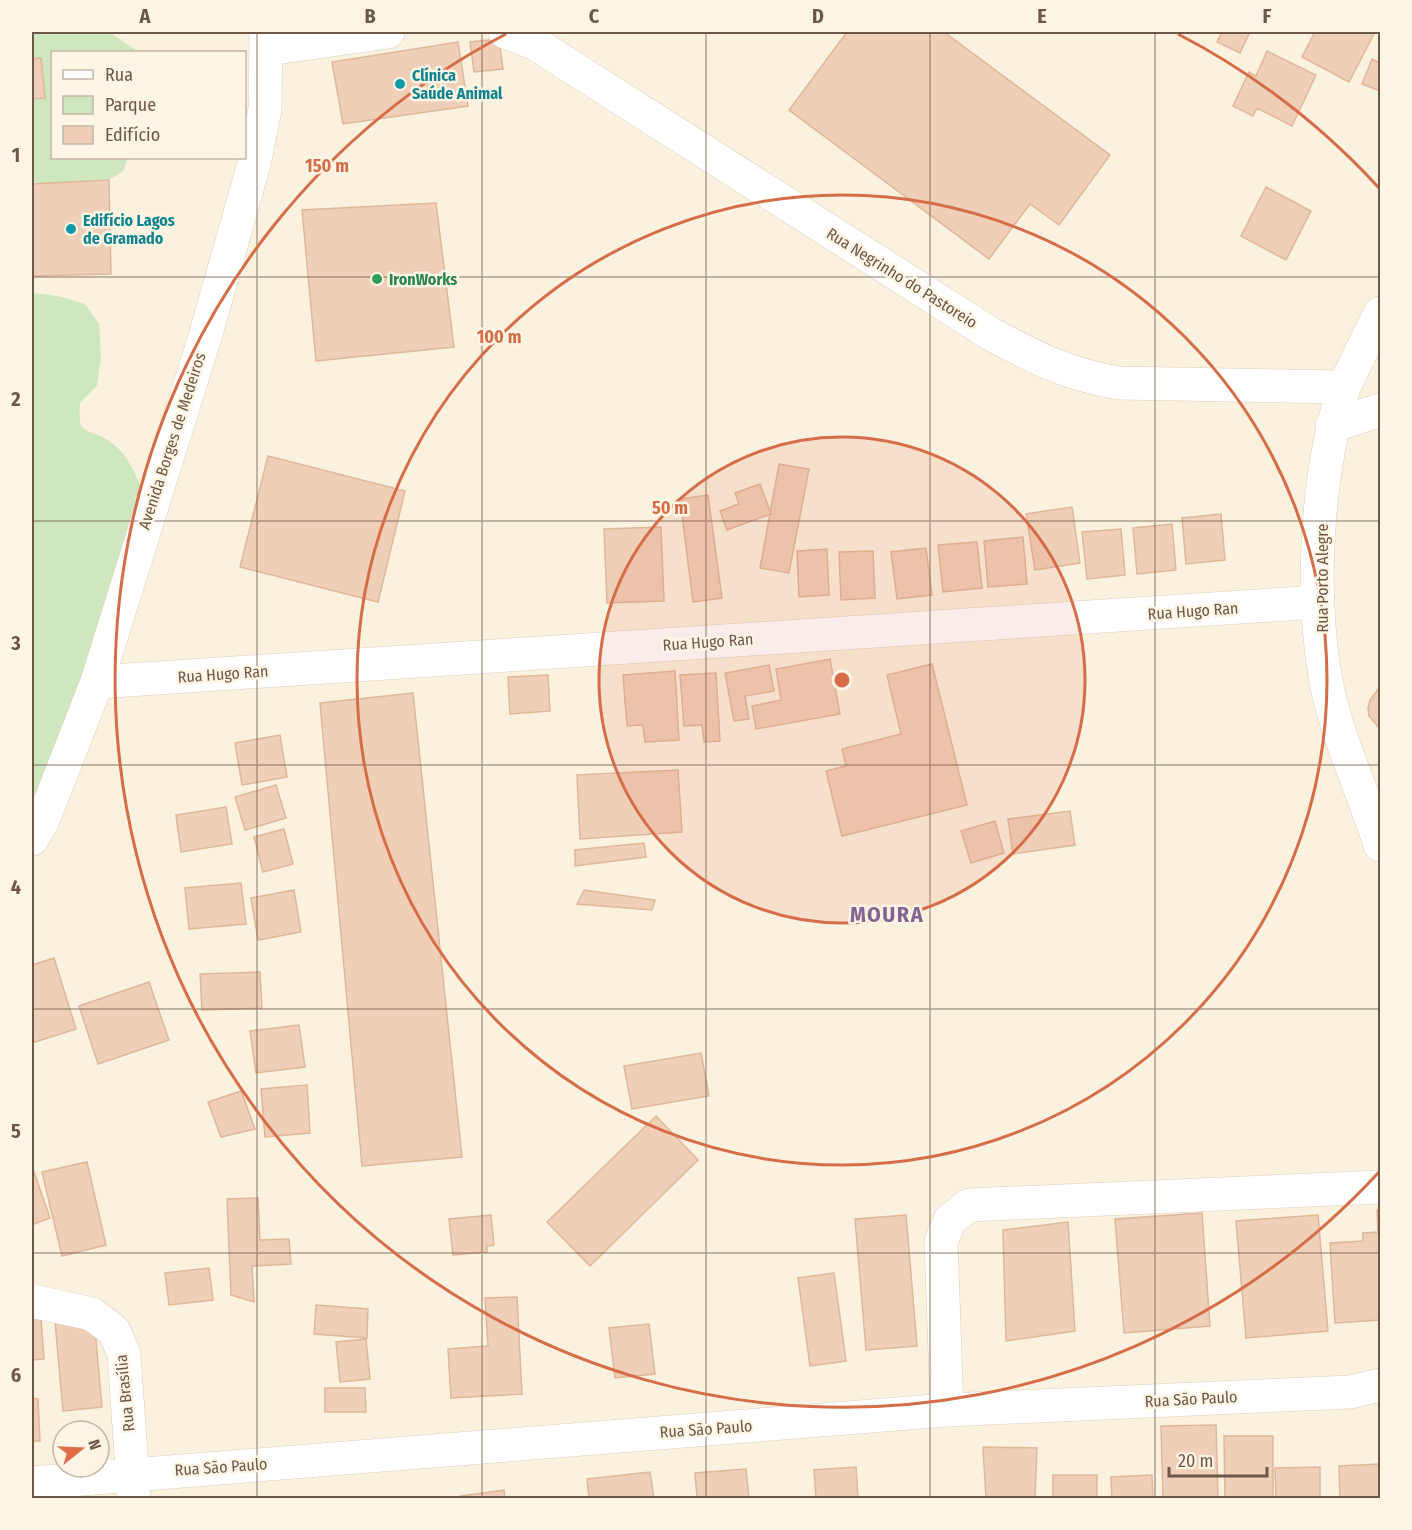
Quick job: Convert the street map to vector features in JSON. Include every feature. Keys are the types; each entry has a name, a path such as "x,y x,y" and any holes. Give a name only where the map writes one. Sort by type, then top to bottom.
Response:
{"street":[{"path":"267,40 388,32"},
{"name":"Rua Negrinho do Pastoreio","path":"505,32 534,43 981,328 1045,364 1084,378 1119,383 1344,387"},
{"name":"Avenida Borges de Medeiros","path":"32,839 43,820 97,682 206,338 254,164 265,109 267,40"},
{"name":"Rua Porto Alegre","path":"1380,313 1344,387 1332,426 1320,528 1318,602 1325,676 1342,740 1373,792 1380,845"},
{"path":"1332,426 1380,410"},
{"name":"Rua Hugo Ran","path":"97,682 1318,602"},
{"path":"947,1410 941,1241 950,1220 969,1205 1380,1187"},
{"name":"Rua Brasília","path":"32,1301 92,1314 114,1331 124,1354 133,1486"},
{"name":"Rua São Paulo","path":"32,1483 133,1486 947,1410 1350,1392 1380,1385"}],"green space":[{"path":"32,32 109,32 138,51 51,51 51,159 128,159 123,171 109,180 32,184"},
{"path":"32,293 58,296 85,304 99,324 101,357 97,386 80,403 80,422 85,430 101,436 120,450 132,467 141,487 32,839"}],"building":[{"path":"847,32 944,32 1110,155 1059,225 1030,204 989,259 789,110"},
{"path":"1222,32 1250,32 1240,53 1217,42"},
{"path":"1315,32 1375,32 1349,82 1302,57"},
{"path":"499,39 503,69 474,72 470,42"},
{"name":"Clínica Saúde Animal","path":"458,42 468,106 343,124 332,62"},
{"path":"1267,51 1316,75 1292,126 1257,108 1253,116 1233,106 1249,72 1256,76"},
{"path":"41,58 45,98 32,99 32,59"},
{"path":"1372,59 1380,63 1380,91 1362,84"},
{"name":"Edifício Lagos de Gramado","path":"109,180 111,274 32,276 32,184"},
{"path":"1266,187 1311,211 1286,260 1241,236"},
{"name":"IronWorks","path":"436,203 454,347 316,361 302,210"},
{"path":"268,456 405,491 378,602 240,567"},
{"path":"779,464 809,469 789,573 760,568"},
{"path":"760,484 771,514 727,530 720,511 739,504 735,493"},
{"path":"708,495 722,598 693,602 680,499"},
{"path":"1072,507 1080,563 1035,570 1026,514"},
{"path":"1221,514 1225,560 1186,564 1182,518"},
{"path":"1172,524 1176,570 1137,574 1133,528"},
{"path":"661,527 664,601 607,603 604,529"},
{"path":"1121,529 1125,575 1087,579 1082,532"},
{"path":"1023,537 1027,584 988,587 984,541"},
{"path":"977,542 982,588 943,592 938,545"},
{"path":"926,548 932,595 897,599 891,552"},
{"path":"827,549 829,595 799,597 797,551"},
{"path":"873,551 875,598 841,600 839,552"},
{"path":"830,659 840,714 756,729 752,706 781,700 776,669"},
{"path":"932,664 967,805 842,836 826,771 846,766 842,749 901,734 887,675"},
{"path":"769,665 774,691 745,696 749,719 734,721 725,673"},
{"path":"675,671 679,740 645,742 643,725 627,726 623,675"},
{"path":"716,673 720,741 704,742 702,725 684,726 680,675"},
{"path":"548,675 550,711 510,714 508,677"},
{"path":"1379,688 1380,729 1369,716 1368,708 1370,700"},
{"path":"413,693 462,1157 362,1166 320,703"},
{"path":"280,735 287,777 242,785 235,743"},
{"path":"678,770 682,832 580,839 577,775"},
{"path":"276,785 286,818 245,830 235,797"},
{"path":"226,807 232,844 181,852 176,815"},
{"path":"1070,811 1075,845 1013,854 1008,819"},
{"path":"995,821 1004,853 971,863 961,831"},
{"path":"284,829 293,864 263,872 254,837"},
{"path":"644,843 646,857 575,866 575,850"},
{"path":"241,883 246,924 189,929 185,888"},
{"path":"294,890 301,932 258,940 251,898"},
{"path":"584,890 655,900 652,910 577,904"},
{"path":"54,958 76,1029 32,1043 32,965"},
{"path":"260,972 262,1008 202,1010 200,974"},
{"path":"149,982 169,1040 98,1064 79,1006"},
{"path":"299,1025 305,1067 256,1073 250,1031"},
{"path":"701,1053 709,1096 632,1109 624,1066"},
{"path":"307,1085 310,1133 265,1137 261,1089"},
{"path":"241,1091 255,1129 221,1137 208,1102"},
{"path":"656,1116 698,1160 590,1266 547,1222"},
{"path":"87,1162 106,1245 62,1256 42,1172"},
{"path":"32,1166 50,1218 32,1225"},
{"path":"258,1198 260,1240 289,1239 291,1264 252,1266 254,1302 231,1295 227,1199"},
{"path":"1377,1210 1380,1210 1380,1320 1335,1323 1330,1243 1363,1241 1363,1233 1378,1232"},
{"path":"1202,1213 1210,1326 1124,1333 1115,1219"},
{"path":"491,1215 494,1245 487,1246 487,1252 453,1255 449,1219"},
{"path":"906,1215 917,1346 866,1350 855,1219"},
{"path":"1318,1215 1328,1331 1246,1338 1236,1221"},
{"path":"1068,1222 1075,1331 1006,1341 1003,1230"},
{"path":"209,1268 213,1300 169,1305 165,1273"},
{"path":"834,1273 846,1361 810,1366 798,1278"},
{"path":"517,1297 522,1394 451,1398 448,1349 488,1346 485,1298"},
{"path":"32,1304 40,1304 44,1359 32,1360"},
{"path":"316,1305 368,1309 367,1338 314,1334"},
{"path":"94,1318 102,1407 63,1411 55,1321"},
{"path":"649,1324 655,1374 615,1378 609,1328"},
{"path":"366,1339 370,1379 340,1382 336,1342"},
{"path":"325,1388 365,1388 366,1412 325,1412"},
{"path":"32,1398 38,1399 40,1441 32,1441"},
{"path":"1216,1425 1218,1498 1163,1498 1161,1426"},
{"path":"1224,1436 1273,1436 1273,1498 1225,1498"},
{"path":"983,1447 1037,1448 1035,1498 986,1498"},
{"path":"1379,1464 1380,1498 1340,1498 1339,1466"},
{"path":"856,1467 858,1498 816,1498 814,1470"},
{"path":"1320,1467 1320,1498 1276,1498 1275,1468"},
{"path":"746,1469 749,1498 697,1498 695,1473"},
{"path":"650,1472 654,1498 589,1498 587,1479"},
{"path":"1053,1475 1097,1475 1097,1498 1053,1498"},
{"path":"1152,1475 1153,1498 1112,1498 1111,1477"},
{"path":"504,1490 505,1498 461,1498 461,1496"}],"place":[{"name":"Clínica Saúde Animal","path":"400,84"},
{"name":"Edifício Lagos de Gramado","path":"71,229"},
{"name":"IronWorks","path":"377,279"}],"district":[{"name":"MOURA","path":"887,914"}]}
